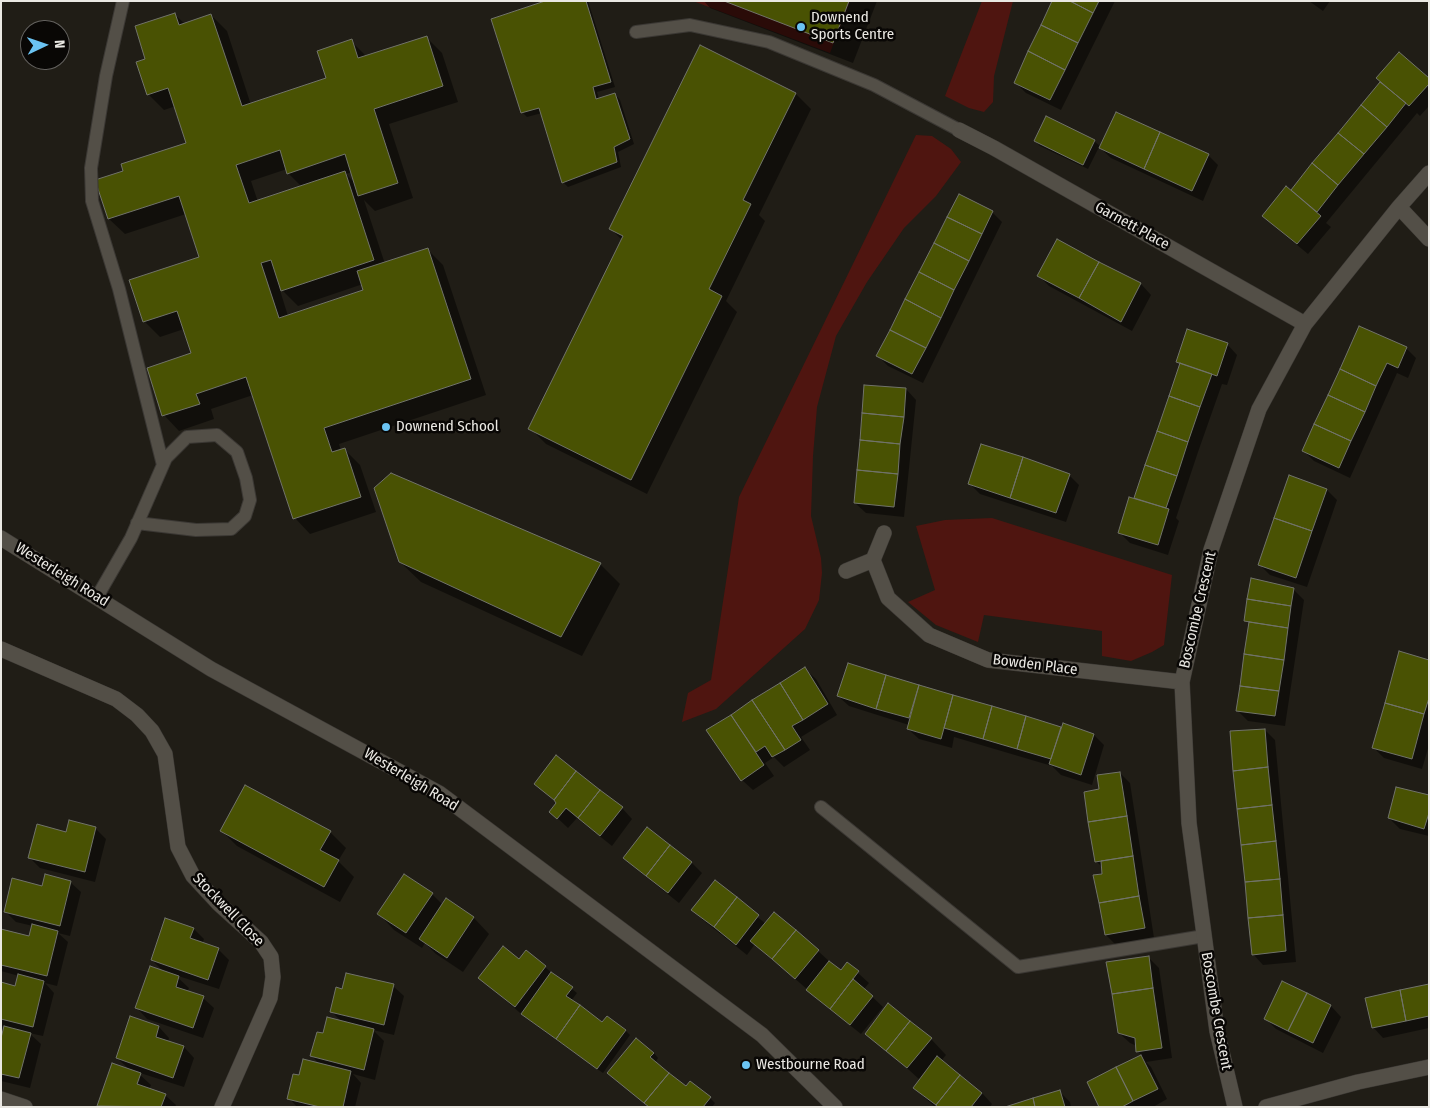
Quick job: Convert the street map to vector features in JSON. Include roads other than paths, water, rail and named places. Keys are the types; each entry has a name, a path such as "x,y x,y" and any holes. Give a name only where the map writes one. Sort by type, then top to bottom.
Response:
{"street":[{"name":"Garnett Place","path":"960,130 1305,324"},
{"name":"Boscombe Crescent","path":"1235,1107 1217,1031 1189,823 1182,682 1211,550 1259,409 1305,324 1399,207 1429,173"},
{"path":"1399,207 1429,239"},
{"path":"846,571 873,560 884,533"},
{"name":"Westerleigh Road","path":"2,539 211,669 439,793 762,1035 835,1107"},
{"name":"Bowden Place","path":"873,560 888,598 929,635 988,660 1182,682"},
{"name":"Stockwell Close","path":"1,649 116,699 137,715 152,732 165,754 178,848 192,876 219,904 261,942 271,957 273,977 270,998 222,1107"},
{"path":"1266,1107 1358,1082 1429,1067"},
{"path":"1,1099 25,1107"}],"lane":[{"path":"123,1 106,76 91,168 92,200 119,289 163,465"},
{"path":"636,32 690,25 770,42 874,85 960,130"},
{"path":"97,597 137,523 166,458 187,437 217,435 237,452 250,500 245,516 232,528 196,530 137,523"},
{"path":"821,807 1018,967 1204,936"}],"place":[{"name":"Downend Sports Centre","path":"801,27"},
{"name":"Downend School","path":"386,427"},
{"name":"Westbourne Road","path":"746,1065"}]}
